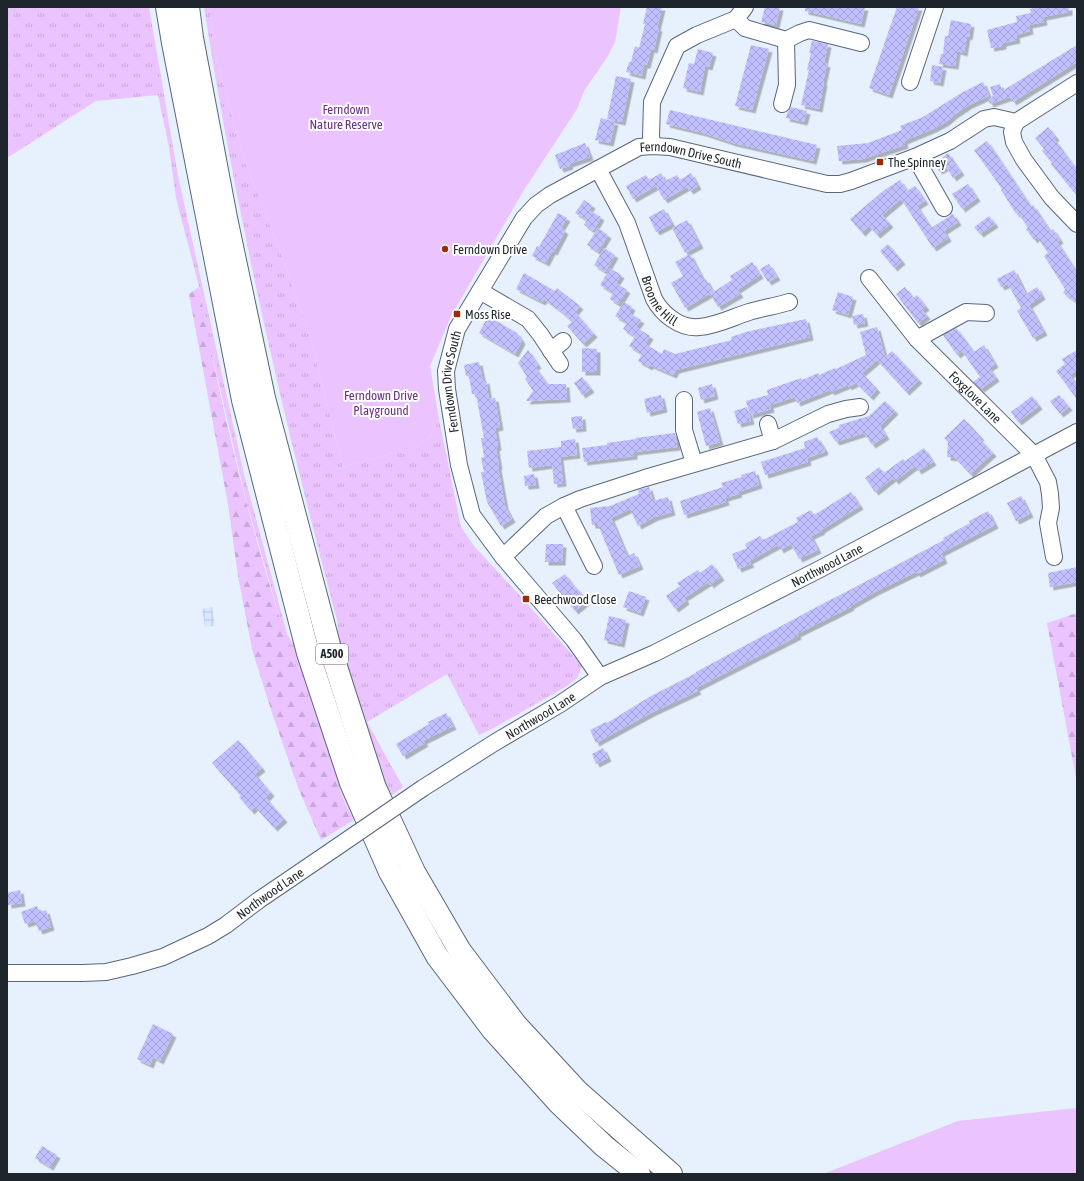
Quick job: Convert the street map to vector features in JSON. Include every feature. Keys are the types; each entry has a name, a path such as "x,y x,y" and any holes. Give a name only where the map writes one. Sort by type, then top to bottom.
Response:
{"highway":[{"name":"A500","path":"167,7 243,400 308,653 351,783 390,872 437,956 493,1030 558,1102 604,1146 639,1174"},
{"name":"A500","path":"188,7 226,218 264,398 329,645 375,788 414,872 460,951 516,1025 577,1091 671,1174"}],"street":[{"path":"910,82 935,7"},
{"path":"653,146 651,137 652,102 677,46 696,35 741,13 745,28 786,40 809,30 861,42"},
{"path":"782,104 787,85 786,40"},
{"path":"1077,83 1016,122 1012,132 1014,142 1024,160 1052,198 1077,224"},
{"path":"944,208 915,157 950,141 984,119 994,117 1016,122"},
{"name":"Ferndown Drive South","path":"600,677 574,640 503,556 472,515 459,465 447,389 446,370 457,329 480,290 524,218 536,205 550,195 640,147 670,147 827,184 840,184 851,181 915,157"},
{"name":"Broome Hill","path":"598,169 627,223 654,299 659,308 670,318 681,324 698,328 789,302"},
{"name":"Foxglove Lane","path":"868,278 917,339 1034,455 1048,482 1051,508 1048,523 1057,548"},
{"path":"480,290 528,319 557,346 560,364"},
{"path":"917,339 966,312 986,313"},
{"path":"684,400 684,430 694,463"},
{"path":"503,556 546,516 580,499 773,440 837,410 860,407"},
{"path":"768,424 773,440"},
{"name":"Northwood Lane","path":"7,973 106,972 163,957 208,936 422,788 560,704 600,677 655,653 822,568 1077,432"},
{"path":"564,506 594,566"}],"shaded area":[{"path":"212,607 215,626 205,627 202,609"}],"green space":[{"path":"7,7 149,7 178,176 244,474 287,634 298,651 335,772 356,817 354,820 334,777 286,640 246,500 208,337 199,286 176,198 169,147 158,95 96,101 7,158"},
{"path":"204,7 209,7 217,61 244,159 285,264 312,343 343,467 416,447 430,437 439,419 461,527 474,546 582,666 577,678 567,686 479,735 447,674 367,722 403,787 389,797 336,640 338,624 280,394 246,240"},
{"name":"Ferndown Nature Reserve","path":"209,7 621,7 615,42 608,56 584,91 577,109 524,190 451,316 430,366 439,419 430,437 416,447 343,467 312,343 285,264 244,159 217,61"},
{"path":"199,287 220,391 244,495 273,598 323,747 338,787 354,820 321,840 299,790 272,713 252,649 238,576 228,504 189,294"},
{"path":"1077,613 1077,783 1047,623"},
{"path":"1076,1108 1077,1174 823,1174 958,1121"}],"building":[{"path":"647,7 662,7 654,50 651,49 647,65 644,65 642,76 626,72 629,62 631,62 635,46 639,48 645,24 643,24"},
{"path":"765,7 780,7 776,25 761,22"},
{"path":"805,7 865,7 861,24 805,11"},
{"path":"897,7 919,7 889,95 869,88"},
{"path":"1038,7 1069,7 1069,12 1043,17 1044,22 1029,25 1030,31 1016,35 1017,40 1003,43 1003,46 991,48 987,30 1017,22 1016,16 1031,13 1030,9"},
{"path":"951,20 971,24 964,53 957,51 955,66 939,64 941,54 943,54 945,36 948,36"},
{"path":"812,41 828,44 824,63 827,64 819,109 801,105 809,70 807,70"},
{"path":"751,45 769,49 752,110 735,106"},
{"path":"1077,45 1077,62 1013,102 1010,97 990,104 988,99 993,96 990,87 1000,84 1002,91"},
{"path":"698,49 713,53 709,67 705,66 700,92 683,88 689,63 694,64"},
{"path":"932,65 943,67 940,83 930,81"},
{"path":"616,76 631,79 622,122 607,119"},
{"path":"983,82 989,96 969,105 946,122 933,129 904,141 905,145 863,159 839,161 837,146 868,143 902,130 900,126 923,117 963,92"},
{"path":"791,107 807,111 804,122 786,118"},
{"path":"670,110 817,145 813,161 733,143 703,133 666,124"},
{"path":"601,118 615,122 610,143 595,140"},
{"path":"1048,127 1056,137 1054,139 1077,170 1077,196 1051,164 1052,163 1042,151 1044,149 1035,138"},
{"path":"987,141 1031,207 1033,205 1050,231 1053,229 1060,240 1057,242 1077,273 1077,303 1063,293 1065,289 1044,256 1048,253 1037,237 1034,240 1026,229 1028,228 1018,213 1016,214 1001,190 1002,189 974,150"},
{"path":"585,143 590,157 569,164 570,166 560,169 555,155"},
{"path":"948,153 961,172 953,178 946,167 939,171 934,164"},
{"path":"661,173 665,181 677,175 680,180 691,173 698,186 690,191 687,187 664,200 656,186 633,199 626,186 646,175 649,180"},
{"path":"900,180 907,191 915,186 925,201 917,206 931,228 953,214 958,222 944,231 948,238 933,248 901,199 882,215 890,224 877,235 869,226 862,233 850,219 883,191"},
{"path":"968,184 977,198 962,209 952,194"},
{"path":"584,200 592,205 589,210 601,217 593,231 584,225 587,220 575,213"},
{"path":"664,209 672,224 656,232 649,217"},
{"path":"558,213 567,218 561,228 565,231 554,252 552,251 546,263 532,256 537,246 539,247"},
{"path":"989,216 995,224 980,234 974,227"},
{"path":"687,220 700,245 685,253 672,228"},
{"path":"598,228 608,235 598,252 587,245"},
{"path":"888,244 902,261 894,268 880,251"},
{"path":"604,248 615,255 605,272 594,265"},
{"path":"690,254 704,281 706,279 713,292 685,308 671,283 683,276 675,262"},
{"path":"752,262 760,275 737,290 740,294 718,307 710,294 732,280 730,276"},
{"path":"769,264 777,277 768,282 760,269"},
{"path":"610,268 621,275 616,283 627,290 618,304 610,299 613,293 600,285"},
{"path":"1014,270 1026,294 1037,287 1042,296 1029,305 1044,332 1033,338 1017,311 1021,308 1008,284 1001,287 997,279"},
{"path":"524,273 555,291 557,288 580,306 575,312 594,334 583,344 567,326 572,322 560,311 544,299 542,302 516,289"},
{"path":"905,287 913,298 917,295 926,307 922,310 927,316 918,323 896,294"},
{"path":"838,292 853,297 848,315 832,310"},
{"path":"624,302 632,307 629,313 641,320 636,327 650,336 645,344 662,354 664,349 675,354 732,340 731,337 746,332 806,319 810,337 676,370 673,375 650,365 649,367 638,361 642,354 629,346 635,337 623,329 627,323 615,316"},
{"path":"863,314 865,323 854,325 852,316"},
{"path":"488,316 517,333 522,341 515,354 479,333"},
{"path":"877,327 885,357 892,351 919,380 906,392 877,360 862,373 877,389 870,397 856,383 831,392 830,390 797,403 795,397 770,405 771,409 750,415 746,401 768,395 767,390 801,378 802,380 818,373 819,375 835,368 836,369 866,355 860,332"},
{"path":"956,328 974,352 984,345 995,364 989,368 996,378 981,389 973,382 980,377 962,351 957,355 943,335"},
{"path":"582,348 597,349 597,372 582,372"},
{"path":"528,350 538,365 535,367 547,384 566,384 567,399 526,401 533,391 525,379 527,377 518,363"},
{"path":"1077,350 1077,370 1070,375 1077,386 1076,398 1056,371 1065,364 1062,359"},
{"path":"479,362 483,381 486,380 489,399 495,398 500,427 495,428 498,447 496,448 498,467 505,506 512,519 501,526 487,502 481,472 484,472 481,458 484,457 481,438 484,438 476,394 472,394 469,376 466,376 464,365"},
{"path":"582,377 591,389 582,395 574,383"},
{"path":"712,384 715,396 701,400 698,388"},
{"path":"661,395 664,409 647,413 644,399"},
{"path":"1059,395 1069,407 1060,414 1050,401"},
{"path":"1032,396 1039,406 1018,422 1011,412"},
{"path":"885,401 895,411 880,426 886,436 872,445 864,433 836,442 829,432 839,428 839,425 869,416"},
{"path":"747,407 751,421 738,424 734,411"},
{"path":"710,408 720,442 706,446 697,412"},
{"path":"582,416 583,428 573,429 571,417"},
{"path":"964,419 981,437 979,438 993,453 970,474 955,458 947,457 948,442 944,438"},
{"path":"675,433 677,447 634,452 634,456 584,462 582,448 607,445 607,443 636,439 635,438"},
{"path":"817,437 825,450 824,452 807,458 808,462 765,475 761,462 805,448 804,442"},
{"path":"575,439 577,455 560,457 563,483 554,484 552,465 529,468 527,451 561,447 561,441"},
{"path":"924,448 933,462 918,471 915,466 895,481 893,478 875,492 865,478 879,467 884,473 903,459 905,461"},
{"path":"755,471 759,485 738,492 739,494 725,498 726,502 684,515 680,501 723,487 721,483 742,477 741,475"},
{"path":"534,474 536,485 525,486 524,476"},
{"path":"649,487 653,501 668,497 672,512 655,517 638,526 630,509 611,518 627,556 634,553 640,566 619,575 598,525 592,525 590,508 610,506 639,494 638,490"},
{"path":"851,492 860,506 821,530 822,531 811,536 818,550 799,559 791,544 780,550 778,545 749,561 751,564 738,569 732,554 747,548 745,544 760,536 763,540 798,522 796,518 811,510 814,515"},
{"path":"1021,496 1030,514 1016,521 1007,503"},
{"path":"988,511 995,525 941,553 944,560 917,574 916,572 875,592 850,606 851,607 797,634 798,636 696,688 698,691 651,713 596,743 590,730 606,722 607,723 651,696 944,540 943,538 970,523 969,521"},
{"path":"546,544 563,544 562,562 545,562"},
{"path":"712,564 721,577 710,585 709,582 684,598 686,601 675,609 666,596 680,586 677,583 698,570 700,573"},
{"path":"1077,567 1077,582 1050,587 1048,573"},
{"path":"565,574 587,601 575,611 552,583"},
{"path":"629,591 646,597 640,613 623,607"},
{"path":"609,616 626,620 621,644 604,640"},
{"path":"446,713 453,726 423,741 425,743 403,756 396,744 429,724 428,722"},
{"path":"238,740 262,768 255,774 271,793 266,798 284,819 274,828 255,807 251,811 239,797 241,796 212,763"},
{"path":"603,748 608,758 596,764 592,754"},
{"path":"20,890 22,903 8,905 7,893"},
{"path":"37,906 39,912 46,910 51,927 39,931 35,921 25,924 21,912"},
{"path":"153,1024 173,1034 160,1061 153,1057 150,1065 137,1059"},
{"path":"42,1146 57,1155 50,1167 35,1158"}],"place":[{"name":"The Spinney","path":"880,162"},
{"name":"Ferndown Drive","path":"445,249"},
{"name":"Moss Rise","path":"457,314"},
{"name":"Beechwood Close","path":"526,599"}],"park label":[{"name":"Ferndown Drive Playground","path":"381,402"}]}
